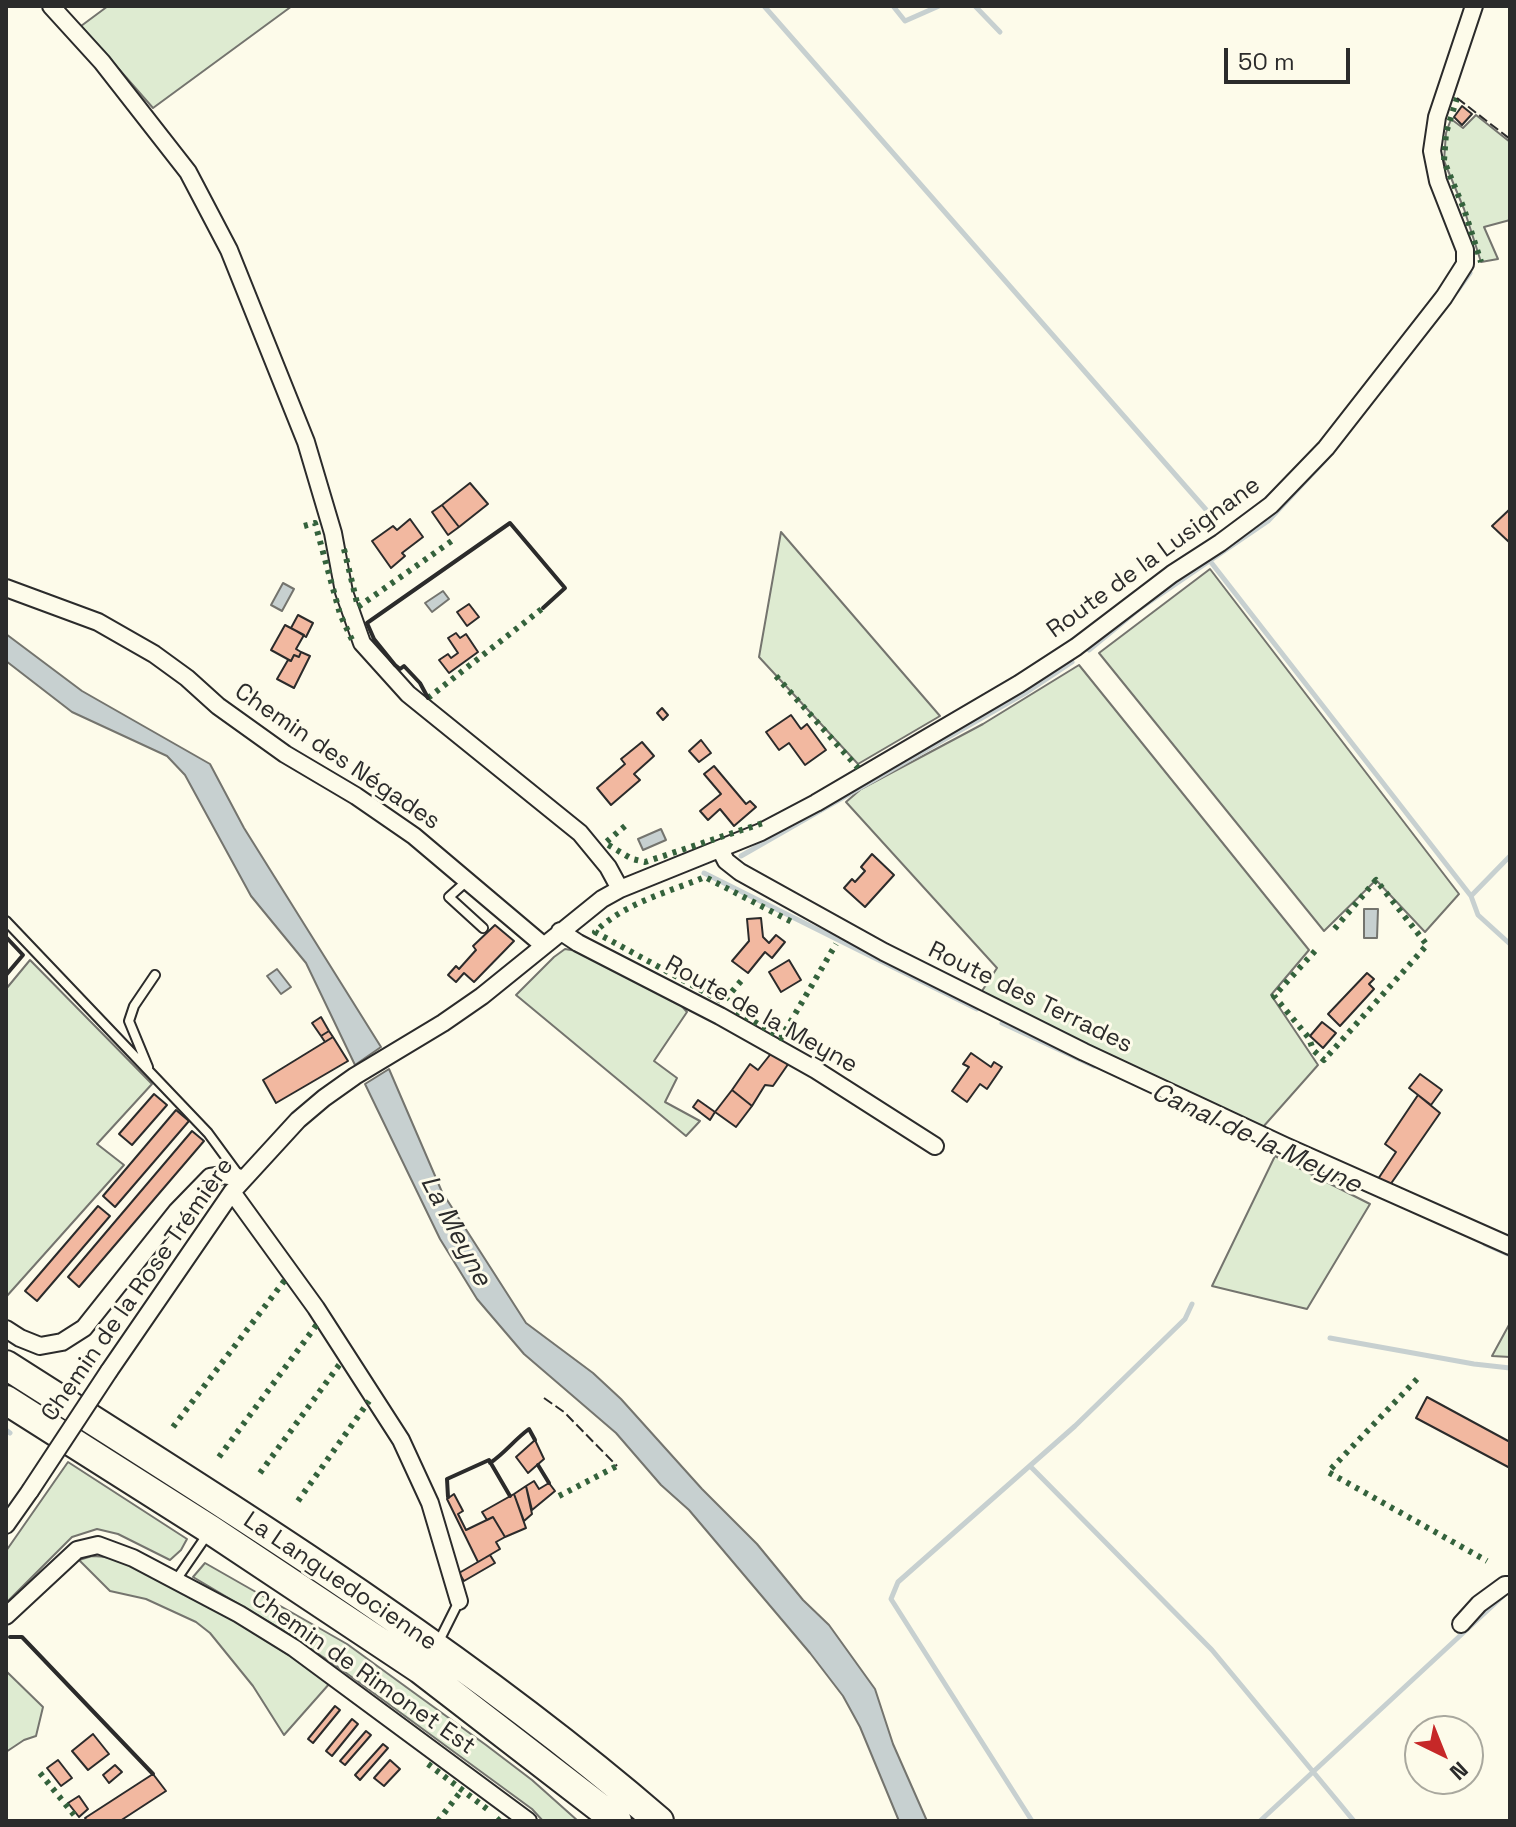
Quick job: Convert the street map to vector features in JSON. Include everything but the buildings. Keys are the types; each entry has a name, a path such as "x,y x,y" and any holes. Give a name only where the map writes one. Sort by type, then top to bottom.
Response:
{"highway":[{"name":"La Languedocienne","path":"6,1365 356,1590 555,1736 659,1821"},
{"name":"La Languedocienne","path":"6,1400 211,1530 420,1669 617,1821"}],"street":[{"path":"51,6 102,62 188,172 229,250 306,442 333,533 344,592 362,643 408,694 580,833 608,867 620,889"},
{"name":"Route de la Lusignane","path":"560,931 620,889 761,832 816,803 1030,677 1271,505 1326,448 1444,297 1465,264 1465,250 1438,181 1432,151 1437,117 1474,6"},
{"name":"Chemin des Négades","path":"6,588 98,622 154,654 251,730 414,836 543,945"},
{"name":"Route des Terrades","path":"720,849 722,856 740,872 884,952 1084,1052 1271,1140 1510,1246"},
{"name":"Chemin de la Rose Trémière","path":"6,1525 237,1185 298,1120 355,1076 482,996 560,931"},
{"name":"Route de la Meyne","path":"560,931 816,1070 935,1146"},
{"path":"6,1329 40,1346 62,1342 84,1328 177,1211 210,1177 223,1175 237,1185 401,1440 430,1503 459,1601"},
{"name":"Chemin de Rimonet Est","path":"6,1616 77,1550 98,1545 133,1558 294,1648 528,1821"},
{"path":"1461,1624 1479,1604 1505,1585 1510,1585"}],"lane":[{"path":"468,880 449,897 483,928"},
{"path":"6,921 208,1133 237,1185"},
{"path":"150,1071 129,1021 134,1006 155,975"},
{"path":"176,1580 211,1530"},
{"path":"436,1647 459,1601"}],"green space":[{"path":"108,6 292,6 153,108 81,26"},
{"path":"1476,115 1510,142 1510,220 1484,227 1498,259 1481,262 1444,161 1446,133 1451,119 1463,128"},
{"path":"781,532 940,716 858,764 759,657"},
{"path":"1210,569 1459,894 1425,932 1376,880 1324,931 1099,653"},
{"path":"1079,665 1309,950 1271,995 1318,1065 1263,1127 1005,1006 982,991 997,968 846,802 861,789 983,724"},
{"path":"565,949 577,951 680,1004 687,1012 654,1061 677,1078 665,1102 700,1121 686,1136 516,995"},
{"path":"30,960 152,1084 97,1144 124,1165 6,1297 6,989"},
{"path":"1275,1156 1370,1204 1307,1309 1212,1286"},
{"path":"1510,1323 1510,1357 1492,1356"},
{"path":"68,1462 187,1539 170,1560 118,1534 97,1529 72,1537 6,1603 6,1551"},
{"path":"92,1556 124,1562 153,1575 213,1608 330,1683 284,1735 253,1686 210,1633 196,1622 146,1599 110,1591 79,1560"},
{"path":"205,1563 347,1644 532,1780 578,1821 543,1821 532,1809 338,1667 193,1577"},
{"path":"6,1671 43,1707 36,1736 6,1752"}],"water":[{"path":"283,583 294,589 282,611 271,605"},
{"path":"443,591 449,599 432,612 425,603"},
{"path":"6,634 82,691 210,764 244,828 381,1047 355,1065 306,963 251,896 185,775 167,756 72,712 6,661"},
{"path":"661,829 666,840 643,850 638,839"},
{"path":"1364,909 1378,909 1377,938 1364,938"},
{"path":"277,969 291,987 281,994 267,976"},
{"name":"La Meyne","path":"389,1069 442,1192 526,1323 593,1373 621,1399 829,1625 875,1689 893,1744 927,1821 899,1821 860,1727 843,1696 689,1510 661,1485 616,1433 524,1354 477,1299 440,1239 365,1084"}],"waterway":[{"path":"764,6 1216,521"},
{"path":"893,6 905,21 939,6"},
{"path":"975,6 1000,32"},
{"path":"1457,291 1470,273"},
{"path":"1380,391 1397,371"},
{"path":"1089,650 1139,609 1268,521 1327,458"},
{"path":"1210,561 1471,896 1510,856"},
{"path":"741,856 1027,692 1072,662"},
{"name":"Canal de la Meyne","path":"704,873 977,1009"},
{"path":"1471,896 1478,915 1510,944"},
{"name":"Canal de la Meyne","path":"1002,1023 1094,1066"},
{"name":"Canal de la Meyne","path":"1485,1244 1510,1255"},
{"path":"1032,1821 891,1599 898,1582 1075,1426 1185,1319 1192,1304"},
{"path":"1330,1338 1510,1368"},
{"path":"6,1430 10,1433"},
{"path":"1030,1466 1212,1650 1354,1821"},
{"path":"1260,1821 1503,1596"}],"hedge":[{"path":"1457,98 1446,133 1444,161 1481,262"},
{"path":"304,526 315,523 340,614 353,642"},
{"path":"344,549 358,607 453,540"},
{"path":"428,698 543,608"},
{"path":"776,676 858,768"},
{"path":"625,826 605,843 632,859 645,862 763,823"},
{"path":"741,981 723,1002 595,932 619,913 705,877 796,924"},
{"path":"1315,951 1274,996 1309,1038 1313,1050 1324,1060 1427,945 1376,880 1331,933"},
{"path":"737,1011 781,1038 836,944"},
{"path":"173,1427 288,1276"},
{"path":"219,1457 318,1323"},
{"path":"260,1473 342,1361"},
{"path":"1417,1379 1328,1472 1487,1561"},
{"path":"298,1501 369,1401"},
{"path":"559,1496 617,1466"},
{"path":"428,1764 487,1809"},
{"path":"40,1773 75,1816"},
{"path":"438,1821 462,1790"},
{"path":"498,1821 502,1817"}],"fence":[{"path":"1457,98 1510,139"},
{"path":"544,1398 564,1412 617,1466"}],"wall":[{"path":"428,698 420,683 404,666 400,669 395,665 374,639 367,623 510,523 565,588 543,608"},
{"path":"6,937 23,955 6,975"},
{"path":"490,1463 529,1429 535,1440"},
{"path":"448,1497 447,1479 489,1460 510,1496"},
{"path":"538,1465 549,1483"},
{"path":"10,1637 22,1637 153,1774"}]}
